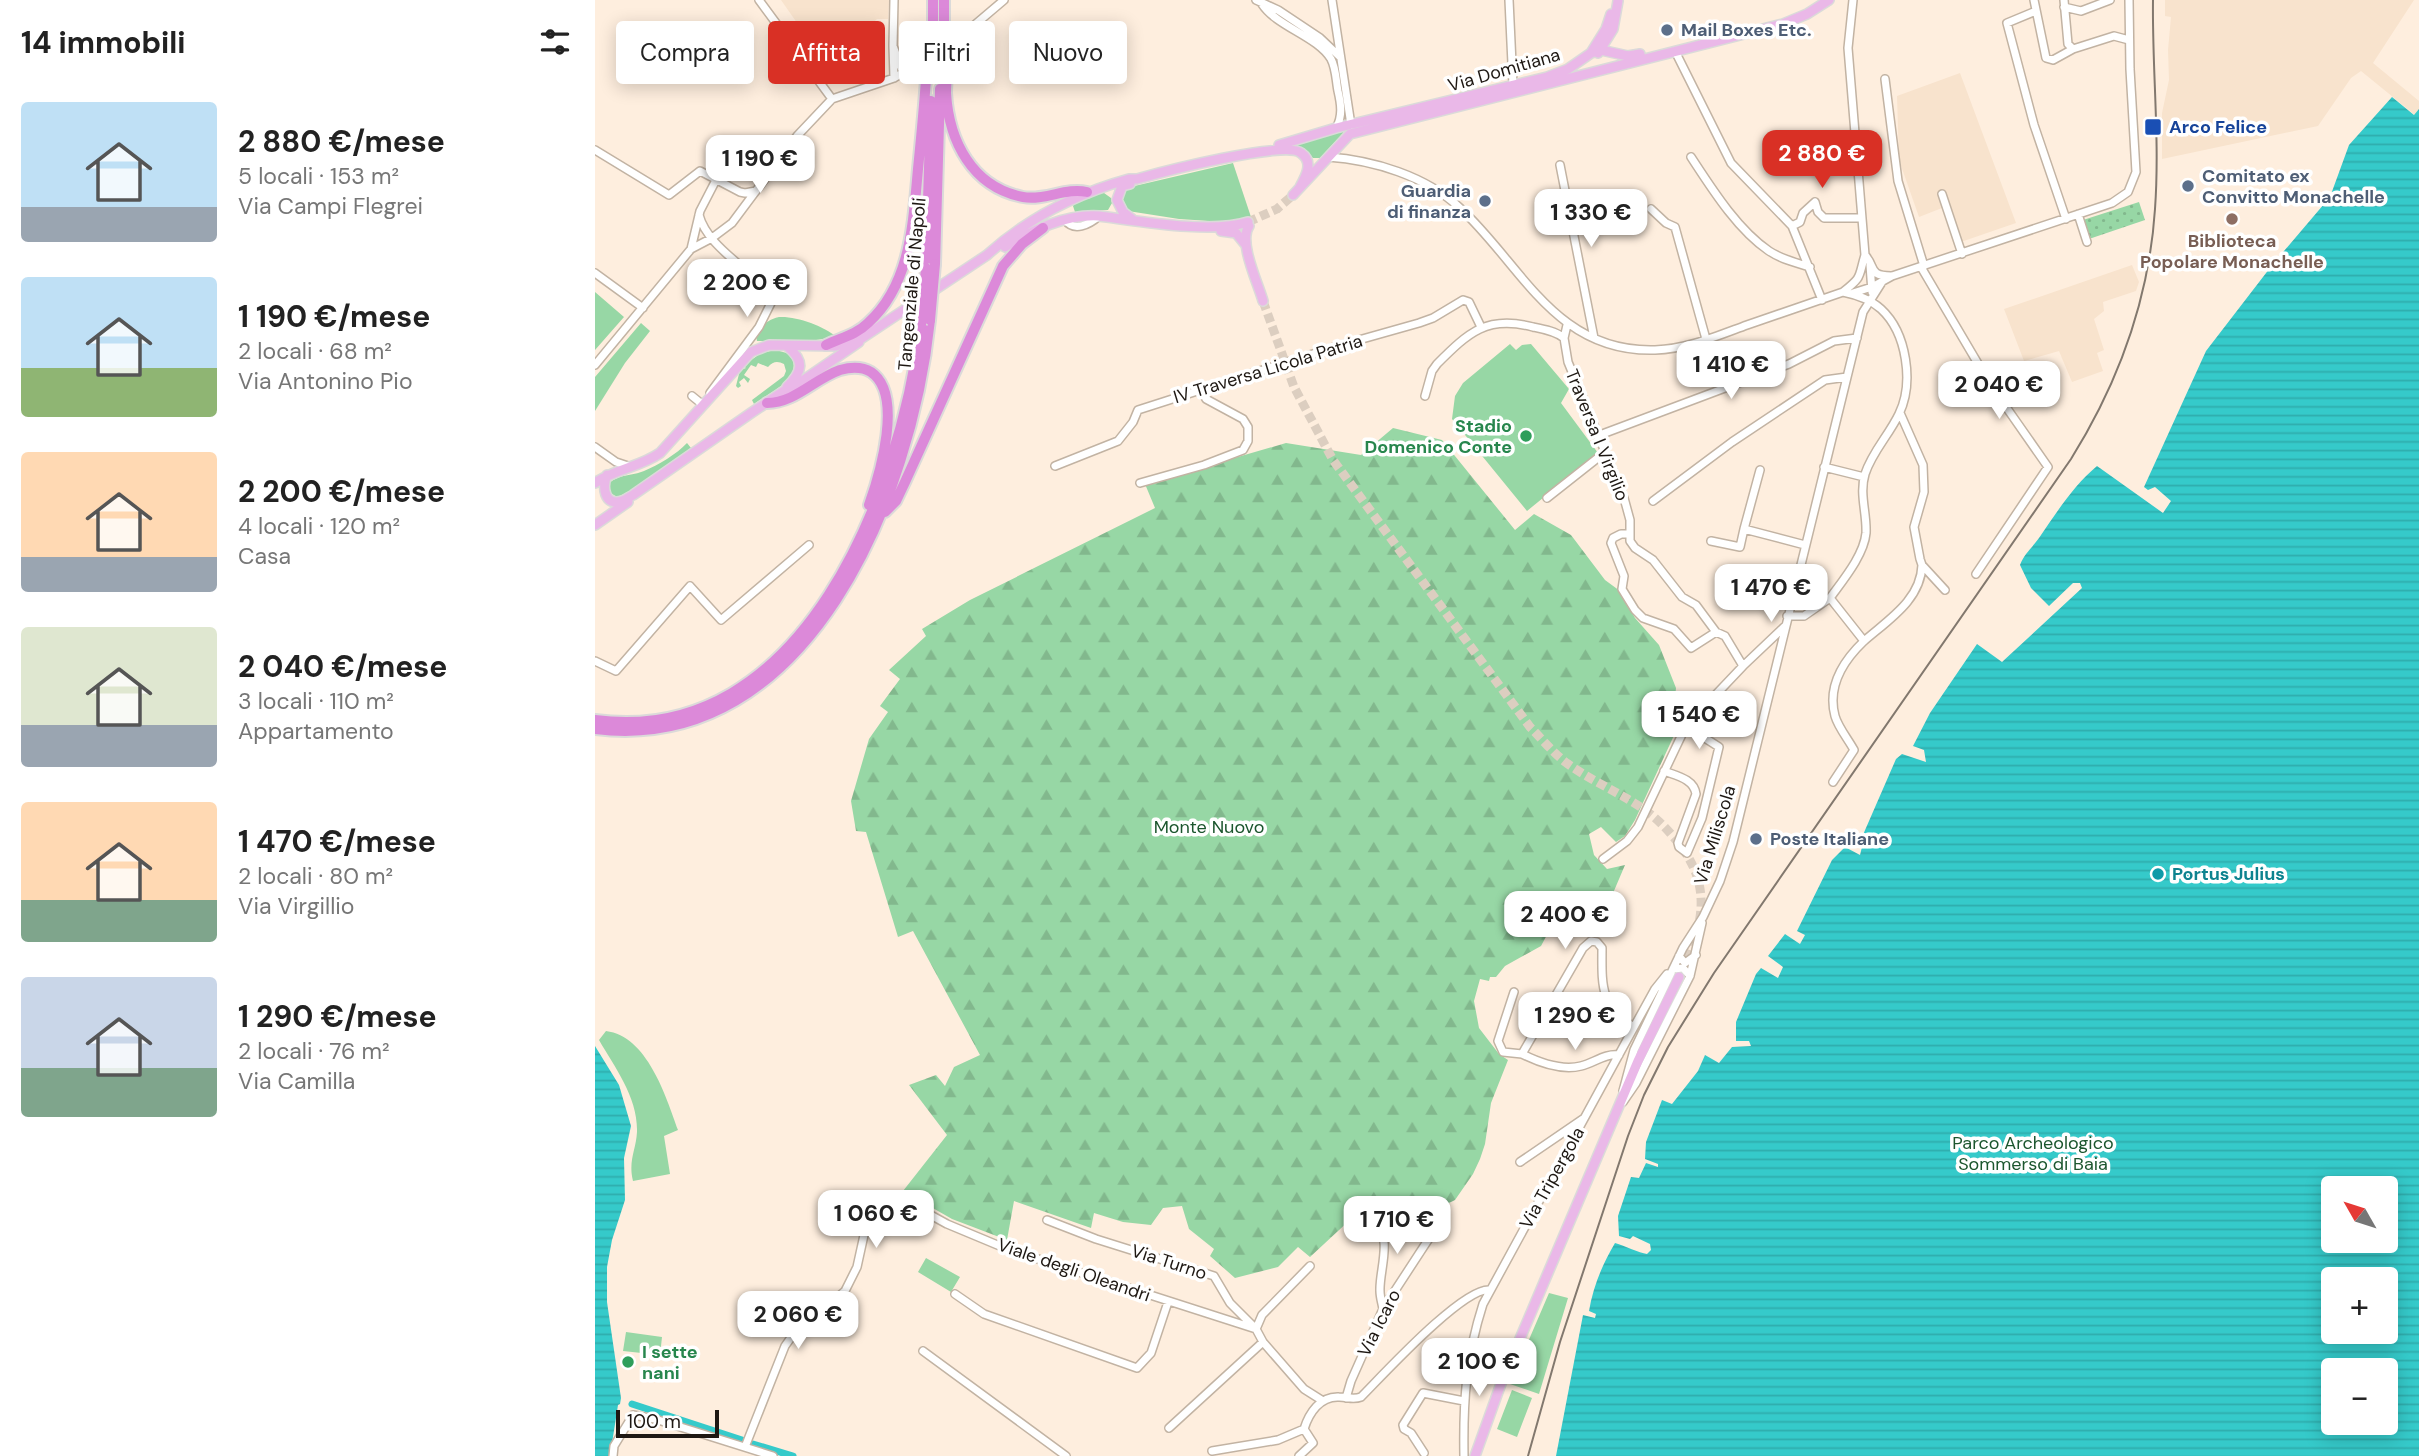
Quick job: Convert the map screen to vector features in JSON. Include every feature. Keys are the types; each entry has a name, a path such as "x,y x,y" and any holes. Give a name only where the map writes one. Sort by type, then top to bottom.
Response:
{"highway":[{"name":"Tangenziale di Napoli","path":"933,0 936,21"},
{"name":"Tangenziale di Napoli","path":"940,21 944,0"},
{"path":"826,345 848,336 869,322 884,304 900,275 910,240 926,84"},
{"name":"Tangenziale di Napoli","path":"930,266 932,84"},
{"name":"Tangenziale di Napoli","path":"595,729 639,731 674,726 731,705 757,687 788,659 826,613 854,569 875,517 902,428 926,323 940,84"},
{"path":"947,84 947,101 954,133 967,162 981,177 1006,193 1024,198 1044,198 1079,190 1081,194"},
{"path":"767,402 780,403 833,373 854,367 868,370 881,381 888,398 889,416 869,505 875,517 896,501 1003,266 1022,244 1043,228"},
{"name":"Tangenziale di Napoli","path":"595,720 645,721 686,714 714,703 752,680 779,656 809,622 875,517"},
{"path":"595,713 617,722"}],"main road":[{"path":"1572,77 1603,50 1613,29 1618,0"},
{"path":"1591,52 1606,29 1618,0"},
{"name":"Via Domitiana","path":"987,255 1058,204 1129,178 1137,179 1272,149 1336,128 1560,73 1591,52 1603,50 1632,56 1778,19 1819,0"},
{"name":"Via Domitiana","path":"1293,195 1350,134 1783,24 1807,14 1829,0"},
{"path":"1613,29 1615,44 1620,54"},
{"path":"1584,74 1608,61 1609,55 1603,50"},
{"path":"1272,149 1297,150 1305,158 1308,164 1307,172 1300,187"},
{"path":"1133,220 1119,208 1117,195 1122,186 1137,179"},
{"path":"1072,222 1070,207 1081,194"},
{"path":"595,483 607,475 660,453 751,352 768,345 843,345 862,338 987,255 1043,228 1099,216 1213,227 1236,233 1245,244"},
{"path":"1213,227 1249,224 1245,233 1245,244 1263,301"},
{"path":"607,475 603,487 605,494 610,499 622,501 767,402 854,347 862,338"},
{"path":"784,391 798,375 800,365 797,355 787,346"},
{"path":"595,525 629,501 633,495"},
{"name":"Via Miliscola","path":"1478,1456 1502,1381 1676,973"}],"street":[{"path":"759,0 832,99"},
{"path":"894,0 891,53 894,78"},
{"path":"979,21 1004,0"},
{"path":"1332,0 1341,106 1341,120 1336,128"},
{"path":"1509,0 1513,85"},
{"path":"2034,0 2046,58 2053,60 2073,49 2114,36 2129,40"},
{"path":"2073,49 2068,44 2064,3 2081,10 2110,0"},
{"path":"1871,294 1892,276 2066,219 2121,198 2128,192 2135,178 2129,0"},
{"path":"1259,2 1273,16 1336,59"},
{"path":"1259,2 1278,10 1329,45 1336,59 1352,125"},
{"path":"1328,157 1400,173 1445,196 1468,216 1567,325 1594,338 1621,346 1647,350 1677,348 1822,300 1843,292 1859,279 1865,255 1848,48 1849,27 1855,2"},
{"path":"2036,11 2007,23 2034,125 2066,219"},
{"path":"1329,45 1336,36"},
{"path":"1314,43 1329,45"},
{"path":"893,46 899,62"},
{"path":"1675,51 1731,163 1792,226 1822,300"},
{"path":"595,365 691,249 724,230 752,201 814,116 832,99 899,75"},
{"path":"1885,79 1898,181 1923,267 1990,384 2048,467 1976,573"},
{"path":"595,150 669,195 700,171 740,192 746,198 744,207"},
{"path":"1691,157 1728,211 1767,250 1781,258 1810,267"},
{"path":"1560,165 1594,338"},
{"path":"691,249 699,215 716,180"},
{"path":"740,192 750,193 759,188"},
{"path":"1942,194 1962,254"},
{"path":"1792,226 1800,222 1803,212 1815,202 1818,212 1824,218 1862,218"},
{"path":"1651,209 1665,223 1675,227 1706,339"},
{"path":"2078,214 2087,242"},
{"path":"699,215 708,227 724,230"},
{"path":"692,396 703,405 715,384 759,327 773,299 712,238 702,226 699,215"},
{"path":"1787,616 1804,616 1830,598 1861,549 1866,534 1862,488 1864,477 1875,453 1900,413 1907,377 1904,352 1899,335 1871,294 1870,265 1865,255"},
{"path":"1870,265 1880,276 1892,276"},
{"path":"595,273 643,308"},
{"path":"1843,292 1871,294"},
{"path":"1853,293 1871,294"},
{"path":"1853,293 1861,302 1863,312"},
{"name":"Via Miliscola","path":"1676,973 1679,956 1703,917 1720,881 1733,842 1863,312 1871,294"},
{"name":"IV Traversa Licola Patria","path":"1055,466 1118,441 1133,422 1138,410 1419,323 1466,300 1481,327"},
{"path":"1425,396 1437,364 1481,327 1501,321 1535,327 1564,338"},
{"name":"Traversa I Virgilio","path":"1567,325 1564,338 1568,362 1624,498 1630,520 1628,534"},
{"path":"1597,436 1789,364 1834,341 1857,338"},
{"path":"1653,501 1732,442 1825,380 1847,377"},
{"path":"1140,483 1204,465 1243,450 1248,441 1248,427 1243,419 1206,399 1201,389"},
{"path":"1833,782 1854,750 1835,717 1832,692 1837,676 1852,652 1905,605 1917,590 1921,579 1922,565 1914,527 1924,492 1923,465 1900,413"},
{"path":"595,447 607,457 631,467"},
{"path":"1547,498 1604,453"},
{"path":"1824,467 1864,477"},
{"path":"1711,541 1740,547 1759,470"},
{"path":"1744,529 1805,545"},
{"path":"1716,632 1691,648 1686,646 1681,635 1674,629 1643,618 1622,589 1623,576 1611,543 1613,538 1628,534 1635,548 1653,560 1682,597 1696,605 1716,632 1725,636 1743,666"},
{"path":"595,661 616,671 690,586 721,620 810,545"},
{"path":"1922,565 1945,590"},
{"path":"1830,598 1864,641"},
{"path":"1603,859 1627,841 1639,827 1686,726 1743,666 1785,627"},
{"path":"1664,771 1691,782 1695,787 1696,794 1678,843 1687,853 1702,818 1719,747 1686,726"},
{"name":"Via Miliscola","path":"1620,1106 1636,1083 1690,976 1703,917"},
{"path":"1522,1055 1583,948 1591,941 1597,942 1602,948 1601,978 1609,1002 1622,1019 1634,1027"},
{"path":"1679,956 1685,963 1696,955"},
{"path":"1676,973 1683,968 1690,976"},
{"name":"Via Tripergola","path":"1464,1456 1464,1401 1469,1352 1490,1290 1655,989 1676,973"},
{"path":"1514,992 1498,1041 1503,1052 1563,1068 1582,1066 1610,1055 1619,1055"},
{"path":"1520,1162 1586,1117"},
{"name":"Viale degli Oleandri","path":"898,1197 947,1224 1007,1249 1256,1329"},
{"name":"Via Icaro","path":"1346,1398 1383,1308 1443,1217"},
{"name":"Via Turno","path":"1047,1220 1096,1239 1214,1276 1230,1303 1256,1329 1263,1342 1304,1389 1323,1401"},
{"path":"1375,1223 1381,1230 1384,1242 1380,1293 1383,1308"},
{"path":"745,1447 785,1346 792,1336 845,1291 857,1267 866,1226"},
{"path":"1256,1329 1262,1315 1310,1266"},
{"path":"1212,1451 1278,1440 1304,1429 1311,1413 1323,1401 1331,1398 1361,1397 1457,1304 1480,1290 1490,1290"},
{"path":"955,1294 985,1314 1137,1368 1151,1353 1168,1302"},
{"path":"1169,1427 1263,1342"},
{"path":"923,1351 1066,1456"},
{"path":"1424,1453 1403,1425 1423,1393 1464,1401"},
{"path":"613,1456 614,1446 633,1415 655,1419 773,1456"},
{"path":"1299,1456 1313,1443 1304,1429"}],"shaded area":[{"path":"781,0 889,0 888,19 796,21"},
{"path":"2165,0 2414,0 2373,63 2419,101 2419,110 2415,115 2361,71 2351,78 2318,126 2162,159 2162,113 2169,80 2171,17 2165,16"},
{"path":"1960,73 2016,223 1955,244 1942,208 1919,217 1899,160 1897,96"},
{"path":"2132,265 2139,282 2136,291 2103,302 2104,311 2094,319 2104,350 2097,353 2103,371 2072,382 2059,351 2024,361 2004,309"}],"green space":[{"path":"1345,131 1320,158 1313,158 1292,145"},
{"path":"1233,163 1251,217 1225,222 1179,219 1128,211 1120,202 1126,188"},
{"path":"1104,193 1111,198 1112,203 1108,210 1075,212 1073,206 1076,201"},
{"path":"2139,202 2145,220 2089,239 2083,220"},
{"path":"595,292 624,317 595,350"},
{"path":"779,317 809,323 837,337 809,341 757,341 756,336 762,326"},
{"path":"641,323 650,331 625,363 595,411 595,377"},
{"name":"Stadio Domenico Conte","path":"1510,344 1516,350 1522,345 1531,344 1569,389 1561,403 1598,453 1527,511 1452,419 1455,396 1463,383"},
{"path":"776,350 790,354 793,370 784,384 754,404 752,400 784,376 784,364 776,362 768,367 758,363 756,367 751,365 744,375 750,379 748,383 744,378 739,382 741,386 738,388 736,386 740,370 746,368 743,366 761,353"},
{"name":"Monte Nuovo","path":"1393,428 1442,440 1515,530 1534,514 1571,535 1605,580 1620,591 1635,618 1659,645 1676,688 1674,708 1682,718 1625,836 1616,842 1601,827 1589,834 1594,855 1607,869 1625,865 1605,912 1572,910 1557,916 1541,946 1505,966 1496,977 1490,977 1489,981 1480,979 1474,1001 1479,1028 1499,1054 1508,1060 1491,1103 1485,1144 1473,1174 1455,1200 1445,1205 1433,1222 1420,1214 1413,1220 1405,1216 1390,1230 1369,1210 1352,1218 1310,1257 1298,1247 1278,1267 1235,1278 1210,1256 1214,1249 1189,1229 1182,1206 1163,1208 1151,1225 1123,1222 1094,1213 1091,1228 1014,1201 1007,1240 952,1219 903,1191 947,1135 909,1085 936,1075 945,1086 954,1067 980,1055 913,931 898,937 866,832 856,831 851,801 869,739 888,712 880,706 900,679 889,670 926,636 922,629 970,600 1155,508 1145,484 1286,443 1361,455"},
{"path":"687,443 691,448 629,492 617,497 609,492 608,485 611,481 655,466"},
{"path":"606,1031 620,1035 633,1044 644,1056 661,1085 678,1130 664,1136 670,1174 633,1181 631,1167 637,1132 634,1107 624,1083 599,1040"},
{"path":"926,1258 960,1277 951,1292 918,1272"},
{"path":"1549,1293 1568,1298 1539,1394 1510,1384"},
{"path":"626,1332 662,1337 660,1355 623,1351"},
{"path":"1512,1390 1532,1398 1517,1437 1497,1429"}],"water":[{"name":"Parco Archeologico Sommerso di Baia","path":"2392,97 2414,115 2419,109 2419,1456 1556,1456 1583,1315 1595,1318 1596,1314 1589,1311 1602,1268 1615,1243 1647,1254 1651,1250 1650,1244 1633,1236 1630,1239 1619,1236 1618,1216 1631,1177 1639,1178 1646,1163 1658,1167 1658,1164 1645,1159 1646,1142 1662,1100 1672,1104 1698,1071 1705,1055 1719,1063 1732,1047 1751,1046 1749,1041 1736,1041 1736,1022 1756,974 1761,968 1778,978 1783,967 1768,956 1785,934 1800,944 1805,935 1797,931 1832,860 1845,847 1860,855 1862,847 1859,844 1896,759 1902,754 1926,762 1924,750 1913,746 1930,713 1977,644 2002,662 2082,588 2080,583 2073,583 2049,606 2031,588 2020,565 2073,491 2097,466 2163,513 2171,501 2155,487 2148,490 2144,487 2206,351 2273,264 2330,197 2349,145"},
{"path":"595,1046 619,1085 631,1126 624,1158 625,1200 612,1240 607,1267 607,1302 621,1398 610,1456 595,1456"}],"waterway":[{"path":"632,1404 742,1440"},
{"path":"753,1444 793,1456"}],"tunnel":[{"path":"1248,222 1277,209 1293,195"},
{"path":"1263,301 1294,387 1333,460 1530,727 1568,764 1653,816 1676,840 1690,860 1697,875 1701,904 1696,934 1684,966"}],"railway":[{"path":"1528,1456 1560,1342 1628,1136 1644,1095 1668,1047 1714,973 2071,459 2104,400 2117,370 2138,308 2152,243 2157,157 2153,0"}],"place":[{"name":"Mail Boxes Etc.","path":"1667,30"},
{"name":"Arco Felice","path":"2153,127"},
{"name":"Comitato ex Convitto Monachelle","path":"2188,186"},
{"name":"Guardia di finanza","path":"1485,201"},
{"name":"Biblioteca Popolare Monachelle","path":"2232,219"},
{"name":"Stadio Domenico Conte","path":"1526,436"},
{"name":"Poste Italiane","path":"1756,839"},
{"name":"Portus Julius","path":"2158,874"},
{"name":"I sette nani","path":"628,1362"}]}
